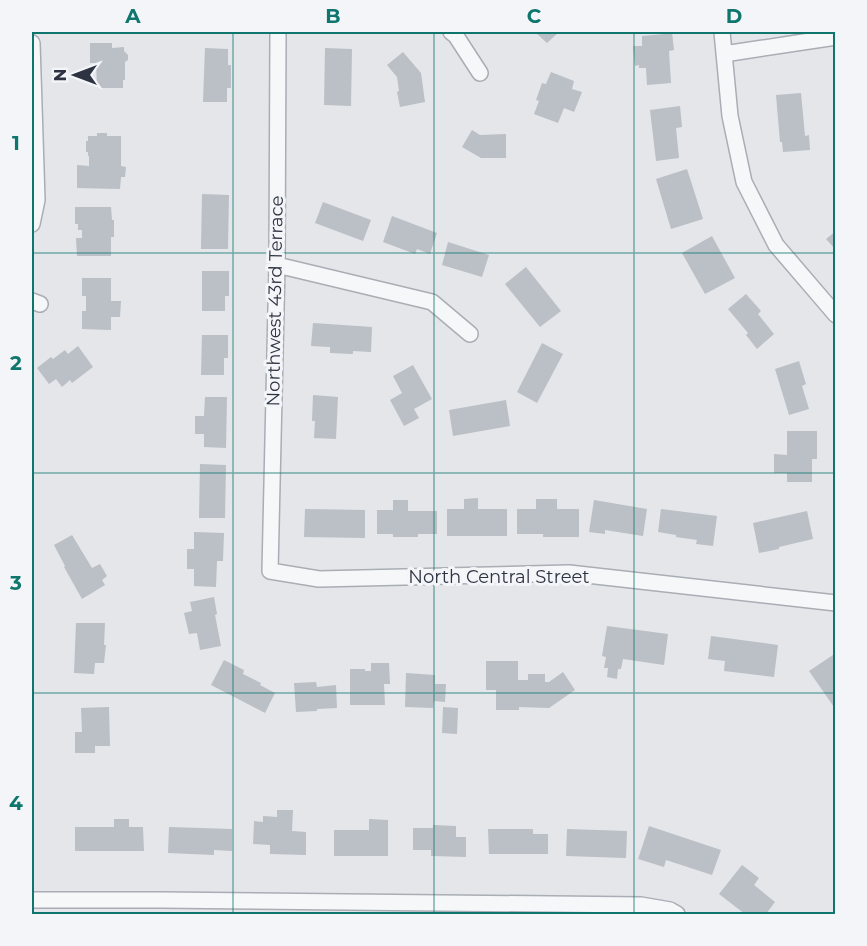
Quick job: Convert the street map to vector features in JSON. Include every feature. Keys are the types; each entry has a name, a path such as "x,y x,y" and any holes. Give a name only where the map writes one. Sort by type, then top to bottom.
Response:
{"street":[{"name":"Northwest 43rd Terrace","path":"270,572 277,265 278,32"},
{"path":"451,32 480,73"},
{"path":"722,32 730,116 744,182 776,245 836,315"},
{"path":"724,54 836,37"},
{"path":"32,43 36,200 32,224"},
{"path":"277,265 432,302 470,334"},
{"name":"North Central Street","path":"270,572 319,579 569,573 836,603"},
{"path":"32,900 161,900 288,908 528,909 641,905 670,910 677,915"}],"building":[{"path":"535,32 559,32 547,43"},
{"path":"665,32 672,32 674,50 669,51 671,83 647,85 646,68 635,66 633,46 642,46 642,36 665,34"},
{"path":"90,43 112,43 112,48 124,47 128,60 125,62 123,88 97,88 96,63 90,63"},
{"path":"205,48 228,49 231,88 227,88 227,102 203,102"},
{"path":"325,48 352,49 351,106 324,105"},
{"path":"403,52 421,73 425,102 400,107 397,77 387,65"},
{"path":"551,72 574,81 572,89 582,92 574,112 564,108 558,123 534,114 542,83 546,84"},
{"path":"801,93 805,136 809,135 810,150 783,152 776,95"},
{"path":"680,106 682,127 676,128 679,158 656,161 650,110"},
{"path":"472,130 480,135 506,134 506,158 481,158 462,147"},
{"path":"97,133 121,136 121,166 126,167 125,177 121,177 120,189 77,188 77,165 89,166 86,141 88,141 88,136 97,136"},
{"path":"687,169 703,219 671,229 656,179"},
{"path":"202,194 229,195 228,249 201,249"},
{"path":"323,202 371,220 363,241 315,223"},
{"path":"75,207 111,207 114,237 111,237 111,256 77,256 76,238 82,238 82,230 78,230 78,224 75,224"},
{"path":"392,216 437,233 430,254 417,249 415,254 383,242"},
{"path":"836,231 836,250 826,239"},
{"path":"712,236 735,278 705,294 682,253"},
{"path":"448,242 489,255 482,277 442,265"},
{"path":"526,267 561,311 540,327 505,284"},
{"path":"202,271 229,271 229,296 225,296 225,311 202,311"},
{"path":"82,278 111,278 111,301 121,301 120,317 111,317 111,330 82,329 82,311 86,311 86,296 82,296"},
{"path":"746,294 761,311 758,314 774,334 757,349 746,335 748,333 728,309"},
{"path":"313,323 372,327 371,352 330,353 330,347 311,346"},
{"path":"202,335 228,335 228,358 224,358 224,375 201,375"},
{"path":"542,343 563,354 537,403 517,392"},
{"path":"78,346 93,367 72,383 70,380 62,387 56,379 49,384 37,368 51,357 53,359 65,350 68,354"},
{"path":"799,361 806,384 802,386 809,409 789,415 775,369"},
{"path":"413,365 432,399 414,409 419,418 404,426 390,400 402,393 393,376"},
{"path":"313,395 338,397 336,439 314,438"},
{"path":"205,397 227,397 226,448 204,447 204,434 195,434 195,416 204,416"},
{"path":"506,400 510,426 453,436 449,410"},
{"path":"787,431 817,431 817,459 812,459 812,482 787,482 787,473 774,473 774,454 787,455"},
{"path":"200,464 226,465 225,518 199,518"},
{"path":"478,498 478,509 507,509 507,536 447,536 447,509 464,509 464,499"},
{"path":"536,499 557,499 557,509 579,509 579,537 517,534 517,509 536,509"},
{"path":"393,500 408,500 408,511 437,511 437,534 393,537 393,534 377,534 377,510 393,510"},
{"path":"594,500 647,509 643,536 605,530 605,534 589,532"},
{"path":"305,509 365,510 365,538 304,537"},
{"path":"661,509 717,516 713,546 696,544 697,540 658,532"},
{"path":"807,511 813,539 759,553 753,523"},
{"path":"194,532 224,533 223,561 217,561 216,587 194,586 194,569 187,569 187,549 194,549"},
{"path":"72,535 92,568 100,564 107,576 102,580 105,585 82,599 54,545"},
{"path":"214,597 221,646 200,650 197,633 189,634 184,613 192,611 190,602"},
{"path":"76,623 105,623 104,663 95,663 94,674 74,673"},
{"path":"607,626 668,634 664,665 623,659 621,669 618,669 617,679 607,677 608,668 604,668 606,657 602,656"},
{"path":"711,636 778,645 774,677 724,671 725,661 708,659"},
{"path":"833,655 836,658 836,710 809,671"},
{"path":"224,660 244,670 243,674 275,693 265,713 211,685"},
{"path":"486,661 518,661 518,680 528,680 528,674 545,674 545,682 549,682 563,672 575,690 549,708 519,707 519,710 496,710 496,690 486,690"},
{"path":"371,663 389,663 390,684 384,684 385,705 350,705 350,669 371,671"},
{"path":"406,673 435,675 435,684 446,684 445,702 434,701 433,708 405,707"},
{"path":"316,682 317,687 336,685 337,708 296,712 294,683"},
{"path":"109,707 110,746 95,746 95,753 75,753 75,732 82,732 81,708"},
{"path":"443,707 458,708 457,734 442,733"},
{"path":"277,810 293,810 292,831 306,832 306,855 270,854 270,845 253,844 254,821 263,822 263,816 277,817"},
{"path":"114,819 129,819 129,827 143,827 144,851 75,851 75,827 114,827"},
{"path":"369,819 388,820 388,856 334,856 334,830 369,830"},
{"path":"433,825 456,826 456,837 466,837 466,857 431,856 431,850 413,850 413,828 433,828"},
{"path":"649,826 721,850 712,875 666,860 664,867 638,859"},
{"path":"169,827 232,829 232,851 214,850 214,855 168,853"},
{"path":"488,829 533,829 533,834 548,834 548,854 489,854"},
{"path":"567,829 627,831 626,858 566,856"},
{"path":"742,865 759,878 754,885 775,902 766,914 745,914 719,894"}]}
